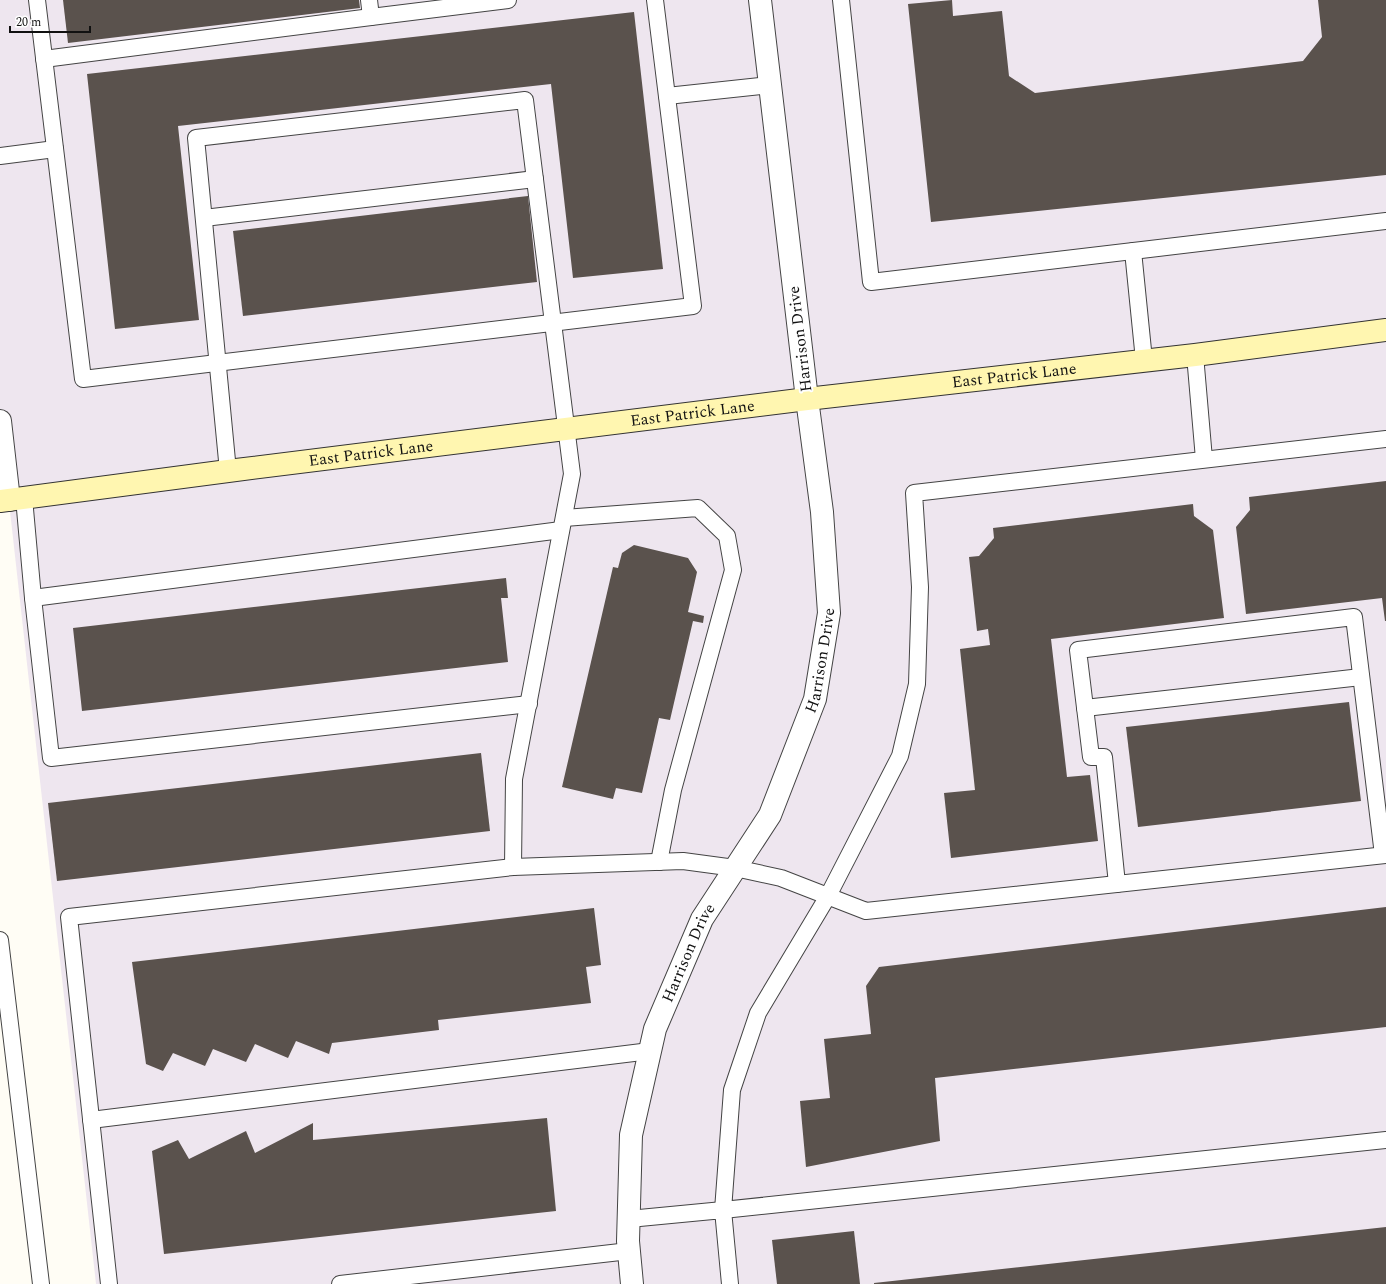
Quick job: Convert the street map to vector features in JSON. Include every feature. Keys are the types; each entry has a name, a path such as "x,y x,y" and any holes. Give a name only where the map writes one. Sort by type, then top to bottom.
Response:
{"main road":[{"name":"East Patrick Lane","path":"11,500 228,471 807,399 1195,355 1386,330"}],"street":[{"name":"Harrison Drive","path":"632,1284 628,1241 631,1135 655,1029 702,919 770,815 815,699 829,613 822,512 807,399 760,0"},
{"path":"0,421 11,500"}],"lane":[{"path":"37,0 83,379 693,306 655,0"},
{"path":"369,0 371,17"},
{"path":"44,60 508,0"},
{"path":"840,0 871,282 1386,221"},
{"path":"667,96 770,85"},
{"path":"228,471 196,138 525,100 572,474 514,779 513,867"},
{"path":"0,156 55,149"},
{"path":"204,218 535,179"},
{"path":"1133,251 1144,360"},
{"path":"1195,355 1204,459"},
{"path":"730,1284 723,1210 732,1090 734,1083 758,1013 828,896 900,756 917,684 920,587 914,493 1386,438"},
{"path":"11,500 33,598 51,758 529,704"},
{"path":"33,598 562,524 698,508 727,536 733,570 674,790 659,862"},
{"path":"109,1284 69,917 513,867 683,861 735,868 781,878 866,910 1117,884 1385,855 1354,617 1078,650 1091,757 1104,757 1117,884"},
{"path":"1085,708 1361,677"},
{"path":"0,940 41,1284"},
{"path":"91,1120 650,1051"},
{"path":"629,1219 1386,1140"},
{"path":"340,1284 629,1251"}],"shaded area":[{"path":"0,0 1386,0 1386,1284 96,1284 0,421"}],"building":[{"path":"63,0 359,0 360,8 68,43"},
{"path":"952,0 953,16 1002,11 1009,76 1035,93 1303,61 1322,37 1318,0 1386,0 1386,175 931,222 908,4"},
{"path":"634,12 663,269 573,278 551,84 178,126 199,320 115,329 87,74"},
{"path":"528,196 537,282 243,316 233,231"},
{"path":"1386,481 1386,621 1382,598 1246,614 1236,527 1250,510 1249,497"},
{"path":"1193,504 1194,516 1213,530 1224,618 1051,639 1067,777 1090,775 1098,841 951,858 944,793 975,790 960,649 990,645 988,629 977,631 969,557 979,556 994,538 993,528"},
{"path":"634,545 688,558 697,572 688,612 704,616 703,623 693,621 670,720 659,718 642,793 616,788 613,799 562,787 613,567 618,568 622,553"},
{"path":"506,578 508,598 501,598 508,662 82,711 73,628"},
{"path":"1349,702 1361,801 1138,827 1126,727"},
{"path":"481,753 490,831 57,881 48,803"},
{"path":"1386,907 1386,1027 935,1078 940,1141 806,1167 800,1101 830,1098 824,1039 871,1034 866,986 879,967"},
{"path":"594,908 601,965 586,967 591,1003 438,1020 439,1030 332,1043 329,1054 296,1041 288,1058 255,1044 246,1062 213,1049 205,1066 173,1053 163,1071 146,1064 132,962"},
{"path":"547,1118 556,1211 164,1254 152,1151 178,1140 189,1159 246,1131 255,1153 313,1123 313,1140"},
{"path":"1386,1227 1386,1284 874,1284 874,1283"},
{"path":"854,1231 860,1284 777,1284 772,1240"}]}
